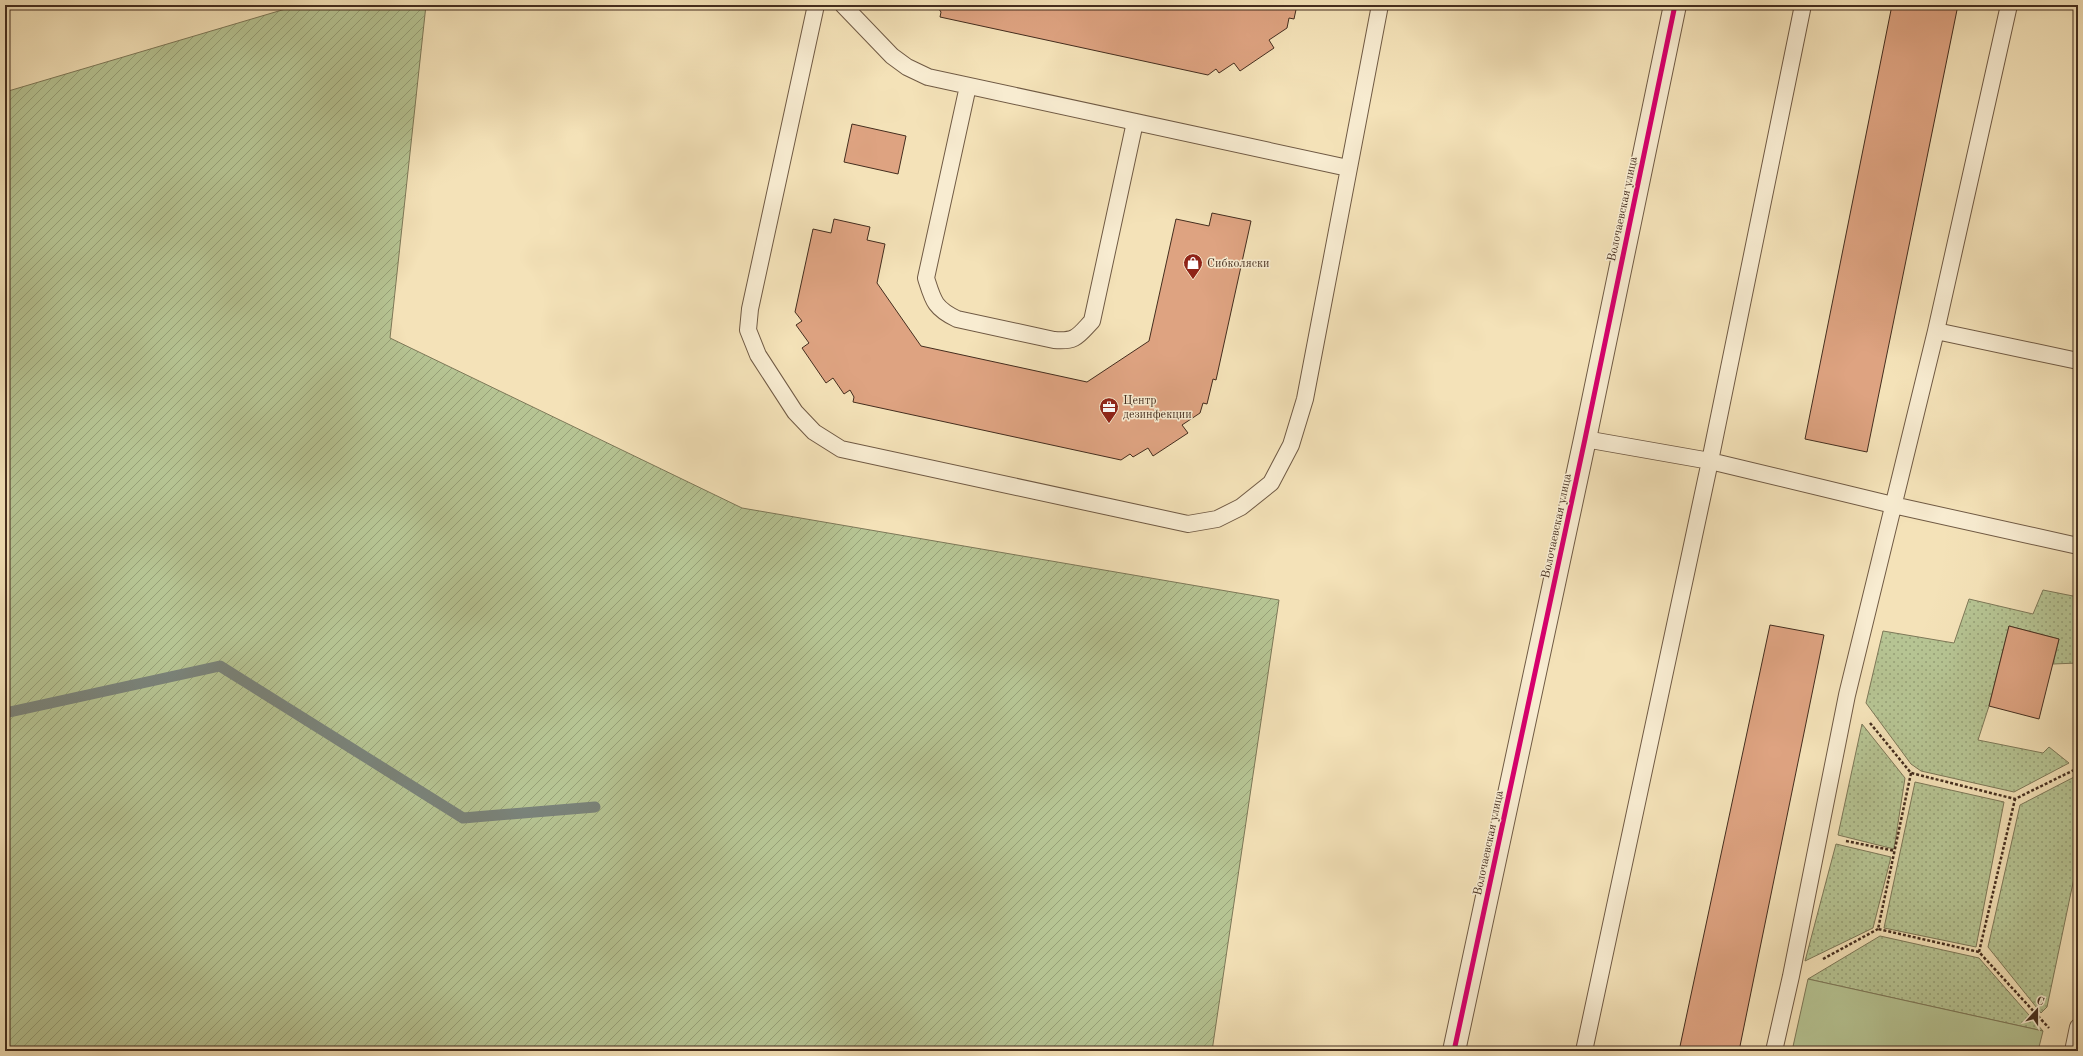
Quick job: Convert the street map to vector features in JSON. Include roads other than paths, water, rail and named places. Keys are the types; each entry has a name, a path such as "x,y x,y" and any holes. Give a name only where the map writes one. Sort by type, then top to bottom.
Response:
{"street":[{"name":"Волочаевская улица","path":"1454,1051 1585,439 1675,5"}],"lane":[{"path":"816,5 750,308 748,330 758,354 795,412 814,432 841,449 1188,524 1217,519 1241,507 1271,483 1291,445 1305,398 1380,5"},
{"path":"843,5 892,56 907,68 928,77 1348,168"},
{"path":"1584,1051 1710,462 1803,5"},
{"path":"1774,1051 1791,976 1847,695 1936,331 2009,5"},
{"path":"968,86 926,278 934,302 943,312 957,319 1054,340 1069,341 1079,334 1092,321 1135,122"},
{"path":"1936,331 2078,361"},
{"path":"1585,439 1710,462 2078,546"},
{"path":"2073,1051 2078,1027"}],"waterway":[{"path":"5,713 220,666 463,818 595,807"}],"place":[{"name":"Сибколяски","path":"1193,280"},
{"name":"Центр дезинфекции","path":"1109,424"}]}
